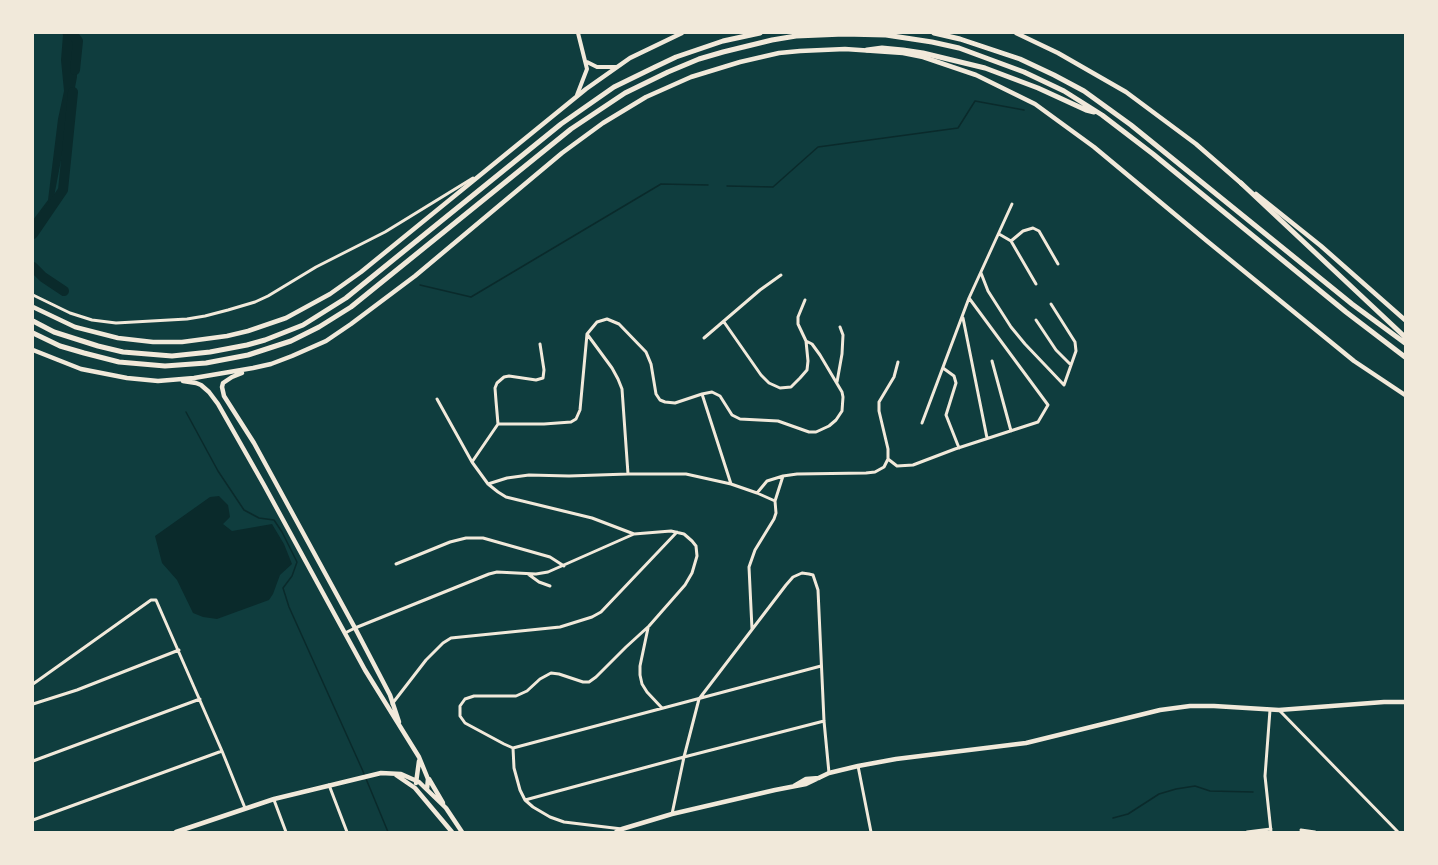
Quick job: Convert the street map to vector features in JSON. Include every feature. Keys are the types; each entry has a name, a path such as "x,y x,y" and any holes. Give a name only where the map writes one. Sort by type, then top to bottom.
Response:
{"highway":[{"path":"33,321 54,332 98,346 123,352 172,356 231,348 265,340 303,325 346,298 561,124 614,87 676,57 723,41 760,33"},
{"path":"934,33 1020,59 1084,91 1131,125 1352,304 1405,344"},
{"path":"33,333 60,345 119,362 165,366 206,363 248,355 291,341 351,307 564,135 610,102 647,81 688,63 772,40 822,34 886,35 959,48 1024,72 1102,115 1405,357"},
{"path":"867,50 882,48 923,53 985,68 1102,115"},
{"path":"1241,183 1405,337"}],"main road":[{"path":"33,307 75,327 118,338 153,342 182,342 248,332 286,318 330,294 390,248 577,95 616,67 682,33"},
{"path":"1016,33 1058,53 1126,92 1186,136 1321,246 1405,320"},
{"path":"33,350 81,369 150,381 210,376 271,364 326,340 351,324 415,276 562,153 603,123 646,97 706,72 740,62 779,53 845,49 903,53 923,57 976,75 1035,104 1094,147 1346,354 1405,395"},
{"path":"253,368 228,379 223,383 222,392 255,443 355,628 393,703 401,727"},
{"path":"175,380 196,382 214,398 345,633 419,757 428,779 462,832"},
{"path":"616,832 672,814 792,787 806,779 819,778 858,766 1026,743 1160,710 1214,706 1279,710 1405,702"},
{"path":"417,790 419,757"},
{"path":"177,832 274,799 371,775 394,773 416,780 446,808"},
{"path":"394,773 417,790 452,832"},
{"path":"427,789 428,779"},
{"path":"417,790 423,792 427,789"}],"street":[{"path":"577,95 586,74 586,62 578,33"},
{"path":"586,62 597,67 616,67"},
{"path":"33,295 70,313 92,320 116,323 187,319 228,310 268,296 316,267 385,232 482,173"},
{"path":"922,423 969,298 1012,204"},
{"path":"1011,241 1023,231 1033,228 1039,231 1058,264"},
{"path":"999,234 1011,241 1036,284"},
{"path":"981,273 988,291 1011,327 1064,385 1076,351 1075,342 1051,304"},
{"path":"704,338 781,274"},
{"path":"888,459 897,466 913,465 1038,422 1048,405 969,298"},
{"path":"724,322 769,383 780,388 791,387 807,370 806,340 798,324 800,309 805,300"},
{"path":"962,316 987,439"},
{"path":"498,424 544,424 571,422 576,419 580,411 587,334 597,322 607,319 619,324 646,352 651,364 656,394 660,400 675,403 712,392 720,396 729,412 740,419 778,421 809,432 816,432 830,426 842,411 842,392 816,349 806,340"},
{"path":"1036,320 1056,350 1071,365"},
{"path":"836,383 842,354 843,335 840,327"},
{"path":"587,334 612,368 622,389 628,474"},
{"path":"472,462 498,424 495,394 497,382 509,376 542,379 544,370 540,344"},
{"path":"992,361 1011,431"},
{"path":"757,493 767,481 783,476 866,473 884,467 888,459 888,449 878,405 882,394 894,377 898,362"},
{"path":"943,368 954,376 956,383 946,415 959,448"},
{"path":"702,394 731,484"},
{"path":"437,399 472,462 488,484 506,497 592,518 634,534"},
{"path":"488,484 529,475 686,474 731,484 775,501"},
{"path":"752,630 749,567 755,550 774,519 775,501 783,476"},
{"path":"345,633 489,574 549,572 634,534 655,531 677,532 684,534 696,546 696,565 685,585 649,626 600,673 589,682 551,673 527,691 516,696 474,696 465,699 459,711 465,723 513,748 820,666"},
{"path":"388,707 426,660 451,638 560,627 582,621 601,612 677,532"},
{"path":"396,564 450,542 466,538 483,538 550,557 564,566"},
{"path":"527,573 539,582 550,586"},
{"path":"672,814 699,699 786,585 802,573 809,573 813,576 818,590 820,666 830,773"},
{"path":"33,684 154,599 157,601 179,650 246,809"},
{"path":"649,626 640,675 647,692 662,708"},
{"path":"33,704 77,690 179,650"},
{"path":"33,761 200,699"},
{"path":"1247,832 1271,830 1265,776 1269,710"},
{"path":"1279,710 1398,832"},
{"path":"525,800 824,721"},
{"path":"513,748 516,779 525,800 533,807 549,817 564,822 622,829"},
{"path":"33,820 222,751"},
{"path":"858,766 871,832"},
{"path":"328,785 347,832"},
{"path":"274,799 286,832"},
{"path":"1301,830 1315,832"}],"water":[{"path":"62,33 72,33 77,60 77,77 53,202 33,236 33,220 48,200 58,119 64,91 61,60"},
{"path":"219,496 228,505 230,517 223,524 232,531 272,524 292,564 280,575 269,600 217,619 193,613 177,580 162,563 155,536 210,497"}],"waterway":[{"path":"72,33 78,41 75,70"},
{"path":"33,234 63,190 73,92"},
{"path":"727,186 773,187 818,147 958,128 975,101 1024,110"},
{"path":"420,285 471,297 661,184 708,185"},
{"path":"33,267 64,291"},
{"path":"186,412 218,471 244,510 259,518 274,520 297,562 292,576 283,588 289,607 388,832"},
{"path":"1113,818 1128,814 1159,794 1176,789 1195,786 1210,791 1253,792"}]}
